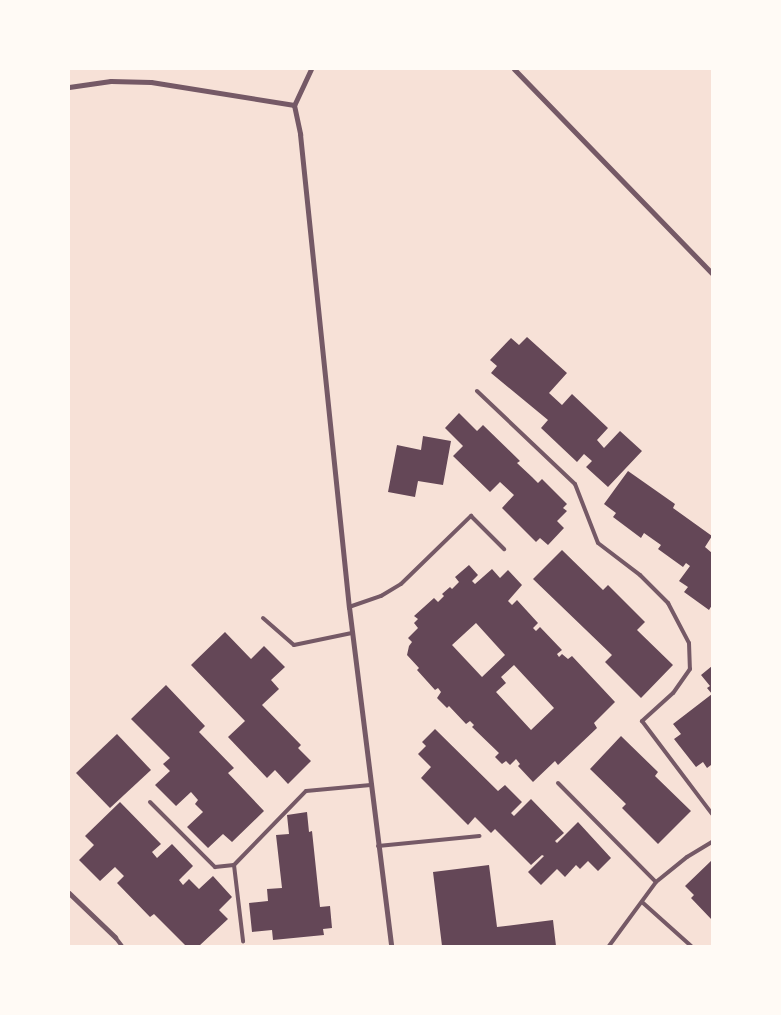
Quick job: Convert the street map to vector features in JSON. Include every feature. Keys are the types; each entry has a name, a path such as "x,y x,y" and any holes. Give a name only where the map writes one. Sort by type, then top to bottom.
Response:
{"street":[{"path":"311,69 294,105 300,134 349,607 391,946"},
{"path":"514,69 712,273"},
{"path":"69,87 111,81 151,82 294,105"},
{"path":"69,893 114,937"}],"lane":[{"path":"477,391 575,484 598,543 640,575 668,603 689,643 690,668 673,693 642,721 712,814"},
{"path":"349,607 381,596 401,584 471,516 504,549"},
{"path":"263,618 294,645 352,633"},
{"path":"558,782 656,882"},
{"path":"150,802 215,867 234,866 306,791 371,786"},
{"path":"378,846 480,836"},
{"path":"609,946 656,882 687,857 712,842"},
{"path":"234,866 243,941"},
{"path":"642,902 691,946"},
{"path":"114,937 122,946"}],"building":[{"path":"527,337 567,373 549,393 562,405 572,394 608,428 597,440 604,448 620,431 642,451 608,487 586,467 592,461 584,454 577,462 541,428 548,420 491,373 497,366 490,360 511,338 519,345"},
{"path":"459,413 477,431 483,425 520,461 517,463 538,483 542,479 567,504 563,508 567,511 557,521 564,528 548,545 540,538 536,542 502,508 514,495 500,482 490,492 453,456 463,446 445,428"},
{"path":"423,436 451,441 443,485 418,481 415,497 388,492 397,445 421,450"},
{"path":"628,471 675,504 673,508 712,536 705,547 712,553 712,605 709,610 684,592 688,587 679,581 690,566 686,563 683,567 658,549 661,545 644,533 641,538 613,517 616,513 604,504"},
{"path":"562,550 603,590 608,585 645,622 637,630 673,665 641,698 605,662 612,655 533,579"},
{"path":"469,565 478,575 472,581 475,584 492,569 500,578 508,570 522,585 508,601 512,605 517,600 538,623 533,628 536,631 540,627 562,650 557,654 559,657 562,654 568,659 572,656 615,702 594,723 597,728 558,765 555,761 533,782 518,766 520,764 516,759 510,765 506,761 502,764 495,757 499,753 472,727 474,725 470,721 466,724 449,706 447,708 437,698 441,692 438,688 435,690 417,670 419,668 407,655 412,642 408,638 418,628 414,623 418,619 414,616 434,598 438,602 444,596 442,594 450,587 452,589 459,582 455,577","holes":["476,623 505,655 482,677 452,645","514,665 554,708 531,730 496,692 506,683 501,677"]},
{"path":"225,632 251,659 264,646 285,667 271,680 279,689 262,705 301,745 298,748 311,761 288,784 275,770 267,778 228,737 245,721 191,665"},
{"path":"712,666 712,694 707,688 710,686 701,675"},
{"path":"166,685 205,726 199,732 234,768 228,773 264,811 232,842 223,834 208,848 187,827 203,812 195,804 198,800 191,792 176,806 155,785 170,771 163,764 170,758 131,719"},
{"path":"712,694 712,767 711,765 707,768 703,762 696,767 674,739 681,734 673,724"},
{"path":"435,729 498,791 505,785 522,802 511,813 514,816 531,799 564,833 555,841 557,843 578,822 611,858 598,871 588,861 580,869 576,865 565,877 557,869 541,885 528,872 544,856 542,855 531,865 495,829 491,833 475,817 468,825 421,778 431,767 418,754 426,746 422,742"},
{"path":"117,734 151,770 110,808 76,773"},
{"path":"621,736 658,772 655,776 691,811 658,844 622,808 626,804 590,769"},
{"path":"120,802 161,844 152,852 157,858 172,844 193,866 179,880 183,885 189,879 199,889 213,876 232,897 219,910 228,919 199,946 186,946 154,914 150,917 117,883 124,876 115,867 100,881 79,860 94,845 85,836"},
{"path":"307,812 309,832 312,831 320,907 330,906 332,928 323,929 324,935 273,940 272,930 252,932 249,903 268,901 267,889 282,888 276,835 289,834 287,815"},
{"path":"712,860 712,920 691,898 694,895 685,886"},
{"path":"489,865 497,927 553,920 556,946 442,946 433,872"}]}
